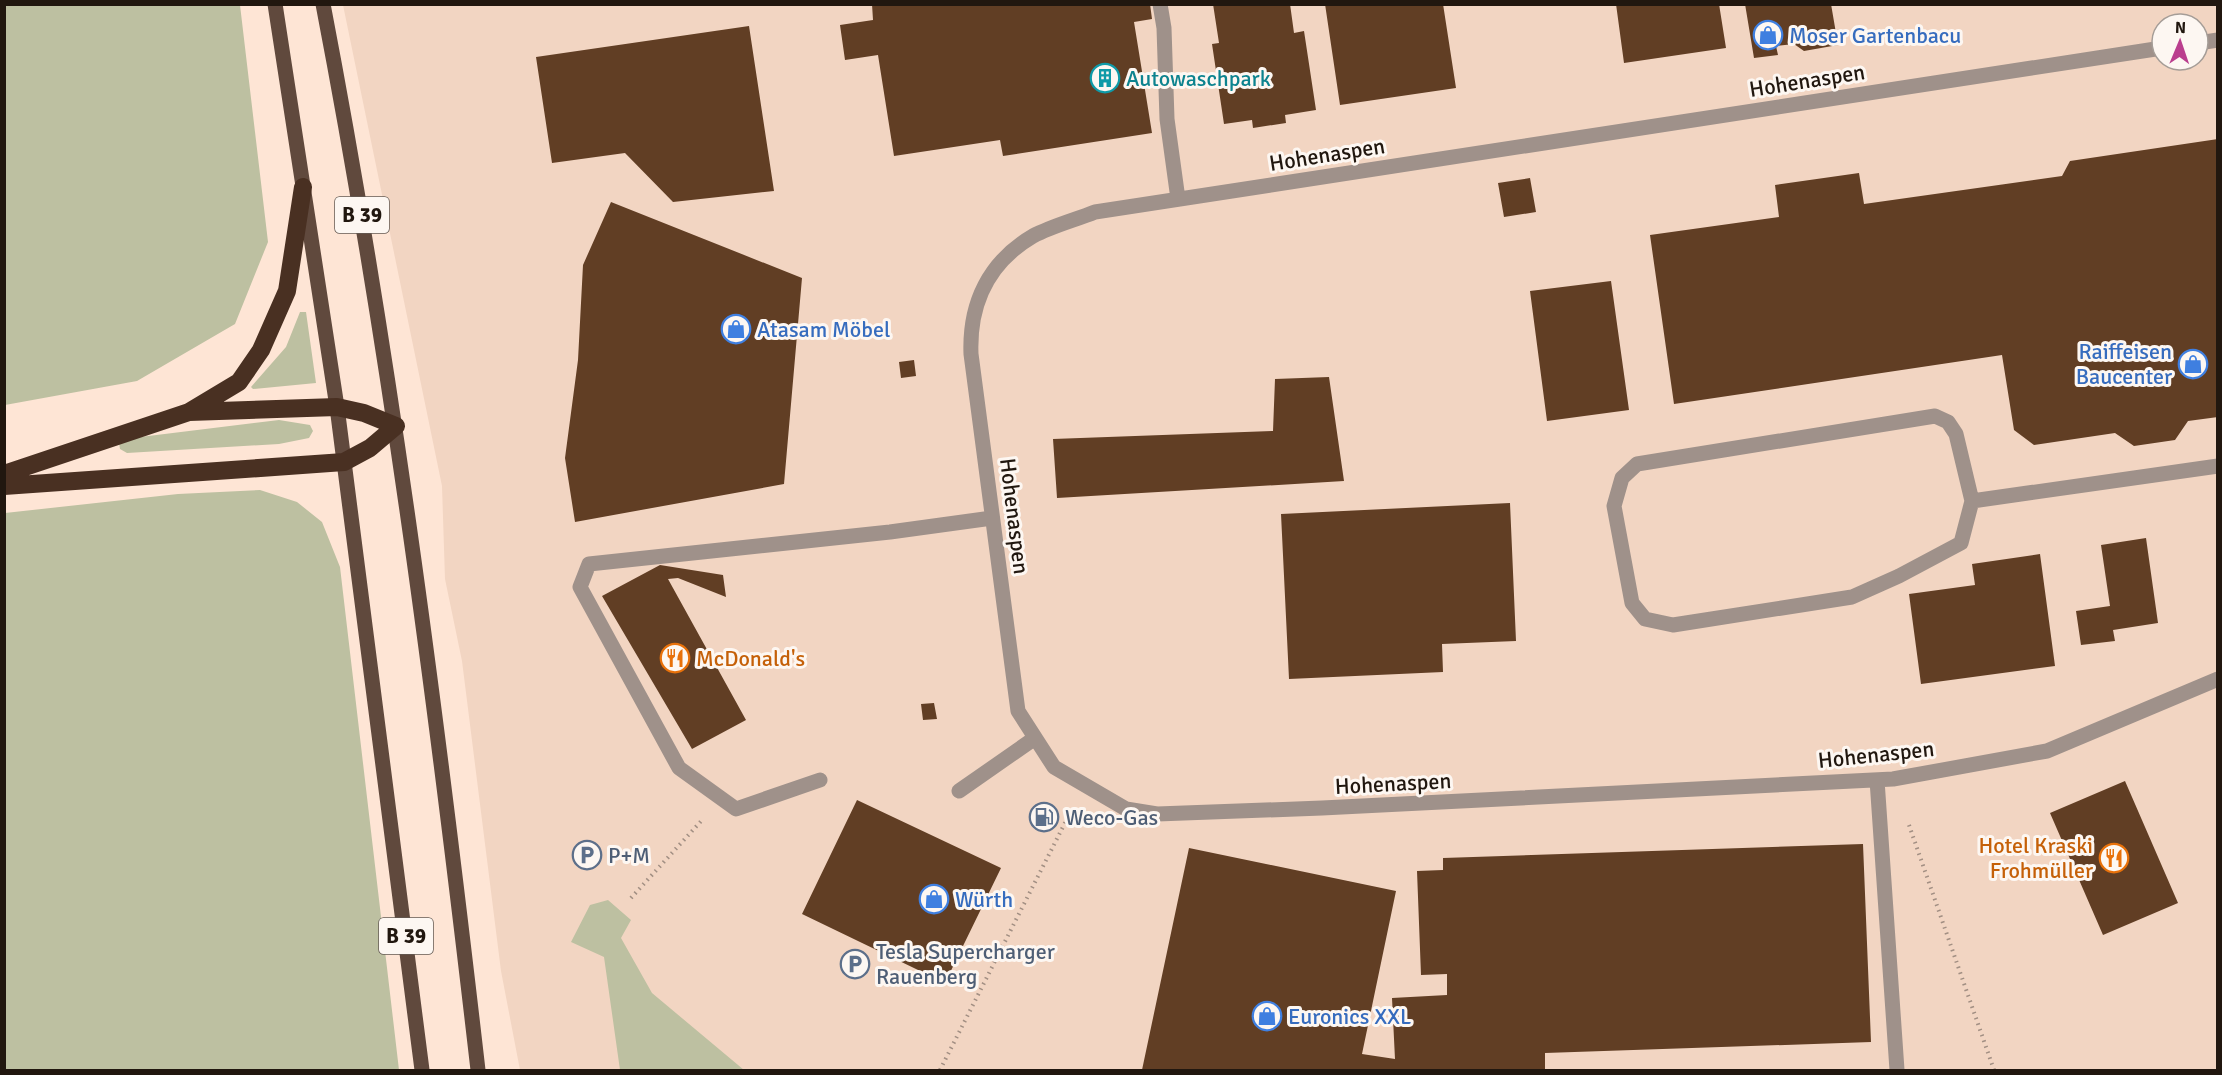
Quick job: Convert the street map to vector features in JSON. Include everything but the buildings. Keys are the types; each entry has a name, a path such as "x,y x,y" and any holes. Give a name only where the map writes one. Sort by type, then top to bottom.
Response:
{"highway":[{"path":"4,474 189,412 239,382 261,350 287,291 303,187"},
{"path":"4,486 344,462 370,448 396,426 364,413 337,407 189,412"}],"main road":[{"name":"B 39","path":"275,4 337,407 422,1071"},
{"name":"B 39","path":"323,4 359,190 396,426 455,869 478,1071"}],"street":[{"path":"1160,4 1164,28 1167,119 1178,199"},
{"name":"Hohenaspen","path":"2150,50 1095,213 1034,236 1000,260 981,291 972,326 971,354 1018,711 1054,767 1126,809 1156,814 1517,800 1877,780 2047,751 2217,680"},
{"path":"1935,416 1948,422 1956,434 1972,501 1961,543 1852,597 1673,625 1645,619 1632,603 1614,506 1622,478 1636,464 1935,416"},
{"path":"1972,501 2217,466"},
{"path":"820,780 736,809 680,768 580,587 589,564 992,518"},
{"path":"959,791 1035,738"},
{"path":"1877,780 1897,1071"}],"path":[{"path":"940,1071 1085,784"},
{"path":"631,898 722,799"},
{"path":"1908,824 1994,1071"}],"shaded area":[{"path":"343,5 2217,5 2217,1070 520,1070 501,971 462,661 445,579 442,486"}],"green space":[{"path":"5,4 240,5 268,242 235,324 137,381 5,405"},
{"path":"300,312 306,312 316,383 253,389 251,387 286,347"},
{"path":"279,420 310,425 313,431 309,438 279,444 127,453 120,449 119,443 124,439"},
{"path":"260,490 297,502 322,522 340,567 399,1070 5,1070 5,513 178,494"},
{"path":"608,900 631,920 621,938 652,993 744,1070 620,1070 604,957 571,942 590,905"}],"place":[{"name":"Moser Gartenbacu","path":"1768,35"},
{"name":"Autowaschpark","path":"1105,78"},
{"name":"Atasam Möbel","path":"736,329"},
{"name":"Raiffeisen Baucenter","path":"2193,364"},
{"name":"McDonald's","path":"675,658"},
{"name":"Weco-Gas","path":"1044,817"},
{"name":"P+M","path":"587,855"},
{"name":"Hotel Kraski Frohmüller","path":"2114,858"},
{"name":"Würth","path":"934,899"},
{"name":"Tesla Supercharger Rauenberg","path":"855,964"},
{"name":"Euronics XXL","path":"1267,1016"}]}
